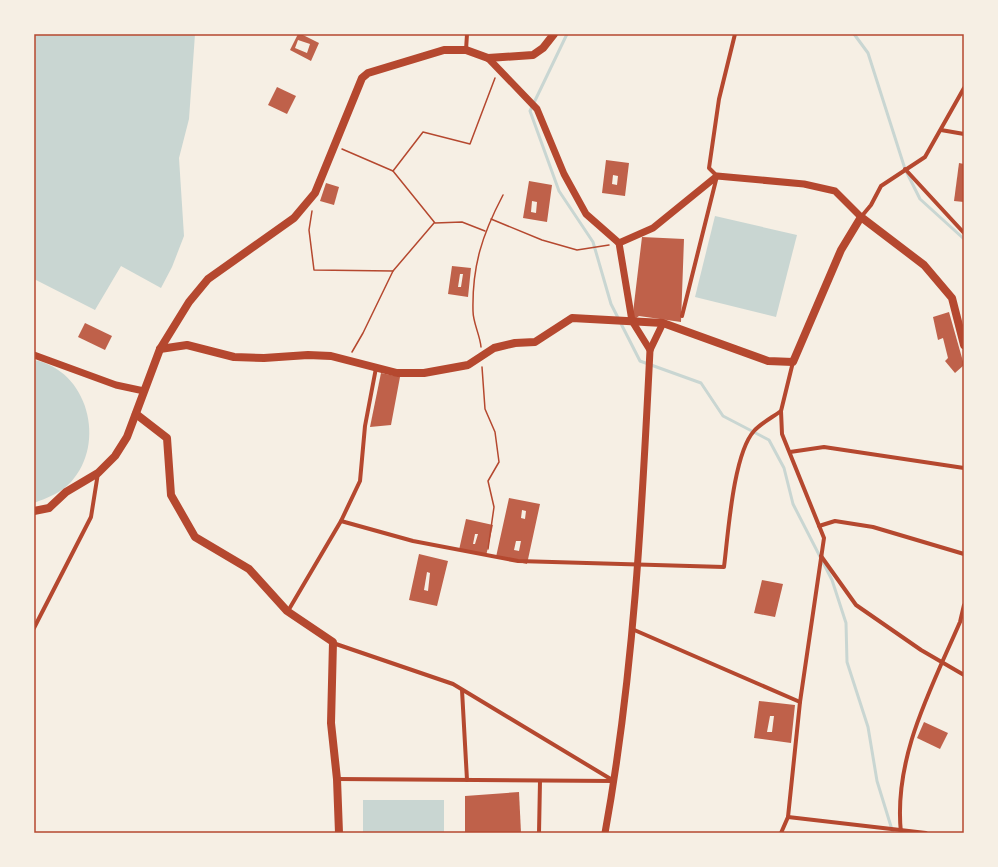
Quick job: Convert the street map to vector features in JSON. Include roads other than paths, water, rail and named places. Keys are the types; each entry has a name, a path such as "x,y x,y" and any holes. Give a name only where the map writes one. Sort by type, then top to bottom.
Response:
{"main road":[{"path":"34,510 49,508 66,492 98,473 115,456 127,437 160,349 189,302 208,279 294,218 315,193 362,78 368,73 444,50 466,50 488,58 533,55 543,48 554,34"},
{"path":"160,349 187,345 234,357 264,358 316,355 331,356 397,373 424,373 468,365 494,348 515,343 535,342 572,318 664,323 768,361 793,362 841,250 861,217 924,265 952,298 963,341"},
{"path":"136,414 167,438 171,495 195,537 249,569 287,611 333,642 331,724 337,779 338,833"}],"street":[{"path":"466,50 467,34"},
{"path":"735,34 719,99 710,168 717,176 804,184 835,191 861,217 871,205 881,186 925,157 964,88"},
{"path":"488,58 537,109 564,174 586,214 619,243 632,321 650,350"},
{"path":"941,130 964,134"},
{"path":"905,169 964,233"},
{"path":"619,243 653,228 717,176"},
{"path":"682,316 717,176"},
{"path":"605,833 614,781 632,629 650,350 664,323"},
{"path":"34,355 116,385 144,391"},
{"path":"781,833 788,817 800,702 824,538 782,434 781,411 793,362"},
{"path":"287,611 341,521 360,481 365,426 376,368"},
{"path":"341,521 413,541 518,561 636,566 724,567 731,510 742,452 754,431 781,411"},
{"path":"790,452 824,446 964,468"},
{"path":"34,628 91,517 98,473"},
{"path":"819,526 835,521 873,527 964,554"},
{"path":"821,556 856,605 921,650 964,675"},
{"path":"900,832 899,802 911,738 960,622 964,605"},
{"path":"632,629 800,702"},
{"path":"333,642 453,684 614,781"},
{"path":"462,690 467,780"},
{"path":"337,779 614,781"},
{"path":"539,833 540,781"},
{"path":"788,817 900,832 926,833"}],"waterway":[{"path":"567,34 530,111 559,191 593,242 611,304 640,361 701,383 723,416 769,440 784,468 793,504 832,580 846,623 847,662 868,727 877,781 893,833"},
{"path":"854,34 868,53 905,169 920,199 964,239"}]}
